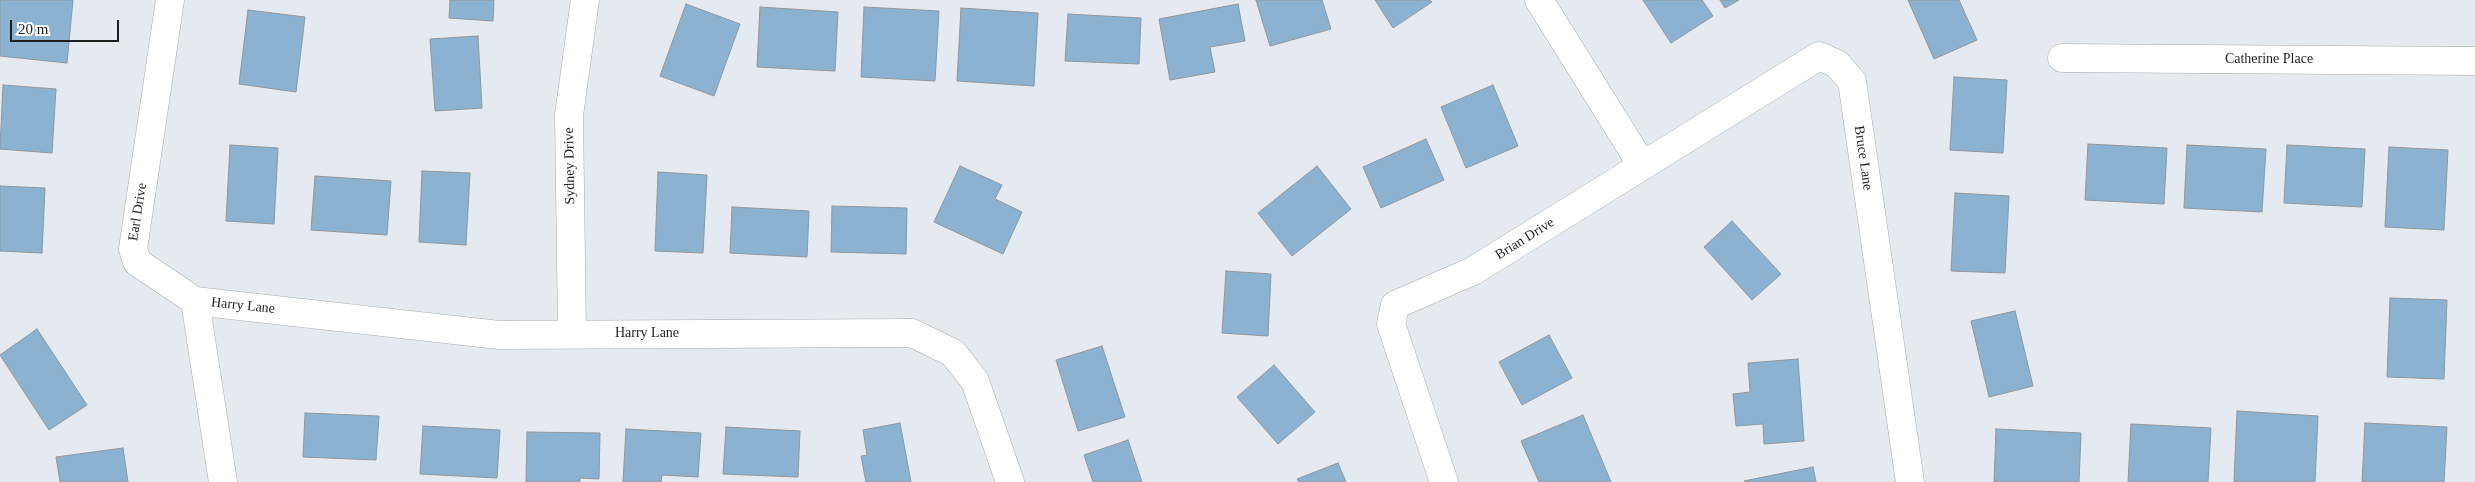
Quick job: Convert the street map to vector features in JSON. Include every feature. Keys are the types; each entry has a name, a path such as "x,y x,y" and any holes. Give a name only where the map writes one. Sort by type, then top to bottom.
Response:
{"street":[{"name":"Earl Drive","path":"170,0 133,249 137,262 195,301"},
{"name":"Sydney Drive","path":"572,333 570,115 585,0"},
{"path":"1539,0 1642,165"},
{"name":"Bruce Lane","path":"1642,165 1819,56 1838,64 1852,81 1910,482"},
{"name":"Catherine Place","path":"2062,58 2475,61"},
{"name":"Brian Drive","path":"1444,482 1391,324 1395,305 1473,271 1642,165"},
{"name":"Harry Lane","path":"195,301 499,335 572,333 912,333 954,353 975,381 1010,482"},
{"path":"195,301 223,482"}],"building":[{"path":"0,0 73,0 67,63 0,56"},
{"path":"450,0 494,0 493,21 449,18"},
{"path":"1256,0 1322,0 1331,29 1270,46"},
{"path":"1375,0 1430,0 1432,2 1393,28"},
{"path":"1643,0 1702,0 1713,16 1671,43"},
{"path":"1720,0 1739,0 1725,8"},
{"path":"1908,0 1959,0 1977,40 1934,59"},
{"path":"686,4 740,24 714,96 660,76"},
{"path":"1238,4 1245,41 1210,47 1215,72 1170,80 1159,19"},
{"path":"760,7 838,12 835,71 757,67"},
{"path":"864,7 939,11 935,81 861,77"},
{"path":"961,8 1038,13 1034,86 957,81"},
{"path":"248,10 305,17 296,92 239,84"},
{"path":"1068,14 1141,18 1139,64 1065,61"},
{"path":"478,36 482,108 435,111 430,39"},
{"path":"1954,77 2007,80 2003,153 1950,150"},
{"path":"3,85 56,89 52,153 0,149"},
{"path":"1493,85 1518,146 1466,168 1441,107"},
{"path":"1426,139 1444,180 1381,208 1363,167"},
{"path":"2088,144 2167,148 2164,204 2085,200"},
{"path":"230,145 278,148 274,224 226,221"},
{"path":"2187,145 2266,149 2262,212 2184,208"},
{"path":"2287,145 2365,149 2362,207 2284,203"},
{"path":"2389,147 2448,150 2444,230 2385,227"},
{"path":"960,166 1002,185 995,199 1022,212 1003,254 934,222"},
{"path":"1317,166 1351,209 1292,256 1258,213"},
{"path":"422,171 470,173 466,245 419,242"},
{"path":"658,172 707,175 703,253 655,251"},
{"path":"315,176 391,181 387,235 311,230"},
{"path":"0,186 45,188 42,253 0,251"},
{"path":"1955,193 2009,196 2005,273 1951,271"},
{"path":"832,206 907,208 906,254 831,252"},
{"path":"732,207 809,211 807,257 730,253"},
{"path":"1732,221 1781,274 1752,300 1704,247"},
{"path":"1226,271 1271,274 1268,336 1222,333"},
{"path":"2390,298 2447,300 2444,379 2387,377"},
{"path":"2015,311 2033,386 1989,397 1971,321"},
{"path":"37,329 87,405 49,430 0,355"},
{"path":"1549,335 1572,378 1522,405 1499,362"},
{"path":"1102,346 1125,417 1078,431 1056,360"},
{"path":"1798,359 1804,441 1764,444 1763,424 1736,426 1733,394 1750,392 1748,363"},
{"path":"1274,365 1315,412 1278,444 1237,397"},
{"path":"2237,411 2318,416 2315,482 2234,482"},
{"path":"305,413 379,416 376,460 303,457"},
{"path":"1583,415 1611,482 1539,482 1521,441"},
{"path":"900,423 911,482 866,482 861,456 867,455 863,430"},
{"path":"2365,423 2447,427 2444,482 2362,482"},
{"path":"2131,424 2211,428 2208,482 2128,482"},
{"path":"423,426 500,430 497,478 420,474"},
{"path":"726,427 800,431 798,477 723,474"},
{"path":"626,429 701,433 698,477 662,475 661,482 623,482"},
{"path":"1996,429 2081,433 2079,482 1994,482"},
{"path":"527,432 600,433 599,479 580,478 580,482 526,482"},
{"path":"1128,440 1142,482 1093,482 1084,455"},
{"path":"123,448 128,482 60,482 56,457"},
{"path":"1338,463 1346,482 1299,482 1297,479"},
{"path":"1813,467 1816,482 1744,481"}]}
